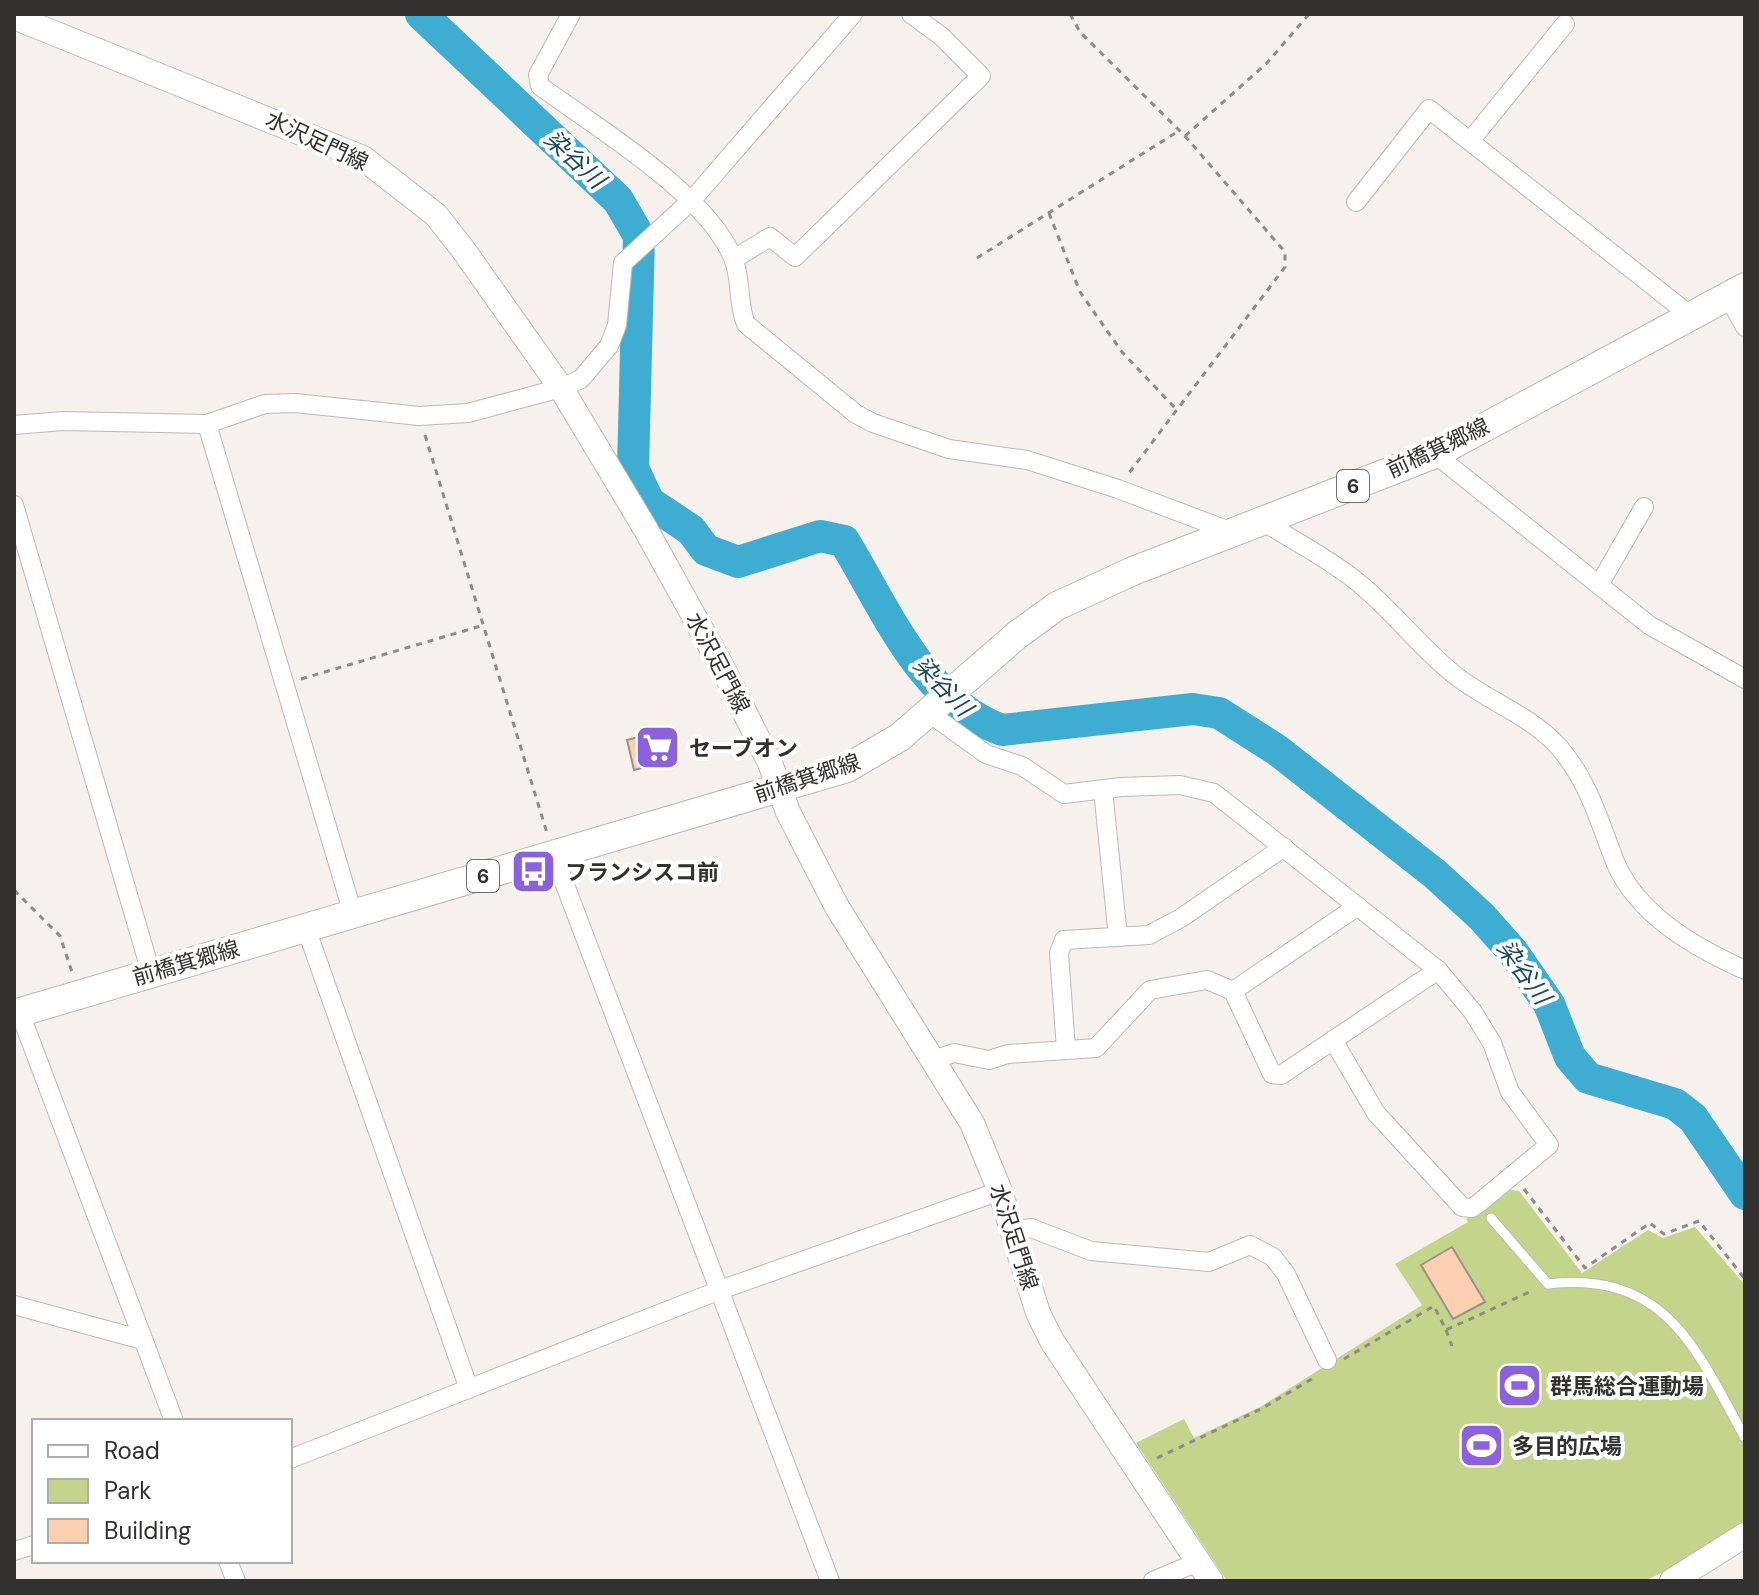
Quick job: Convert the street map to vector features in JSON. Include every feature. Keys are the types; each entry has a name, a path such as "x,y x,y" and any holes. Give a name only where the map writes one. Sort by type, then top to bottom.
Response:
{"main road":[{"name":"水沢足門線","path":"14,17 363,158 436,215 561,388 721,665 837,907 972,1123 1000,1191 1038,1313 1052,1341 1206,1571"},
{"name":"前橋箕郷線","path":"17,1014 847,768 880,752 1057,606 1093,588 1232,532 1435,454 1736,291"},
{"path":"1672,1581 1693,1571 1745,1535"}],"street":[{"path":"571,14 538,75 540,86 692,200 734,259 739,308 746,324 856,414 949,449 1027,460 1118,489 1232,532"},
{"path":"14,425 63,421 207,424 265,404 295,403 419,416 468,413 561,388 581,379 609,346 617,325 623,263 692,200 853,14"},
{"path":"734,259 770,237 795,257 981,76 941,36 911,14"},
{"path":"1470,141 1565,24"},
{"path":"1356,202 1429,109 1691,316"},
{"path":"1736,291 1745,327"},
{"path":"207,424 353,914"},
{"path":"1435,454 1649,625 1745,679"},
{"path":"14,505 151,973"},
{"path":"1599,585 1644,507"},
{"path":"1262,521 1357,582 1449,670 1531,723 1554,742 1574,765 1589,791 1617,866 1630,887 1651,911 1681,937 1745,970"},
{"path":"932,710 986,754 1022,766 1064,794 1180,785 1214,793 1438,970 1473,1012 1492,1043 1510,1092 1549,1145 1472,1208 1462,1207 1376,1113 1333,1040"},
{"path":"1103,790 1118,937"},
{"path":"1066,1049 1059,953 1064,940 1149,935 1181,918 1284,847"},
{"path":"554,856 830,1581"},
{"path":"1233,991 1358,906"},
{"path":"306,928 469,1389"},
{"path":"933,1060 954,1053 989,1060 1008,1054 1096,1048 1150,990 1207,980 1233,991 1272,1074 1281,1075 1438,970"},
{"path":"17,1014 173,1419"},
{"path":"292,1458 720,1290 1000,1191"},
{"path":"1012,1231 1031,1228 1091,1251 1209,1262 1250,1245 1273,1257 1286,1274 1330,1365"},
{"path":"14,1305 143,1340"},
{"path":"1153,1581 1206,1571"}],"lane":[{"path":"1491,1218 1548,1284 1607,1285 1660,1310 1678,1325 1695,1347 1745,1438"},
{"path":"1735,1419 1745,1415"}],"path":[{"path":"1070,14 1080,32 1177,132 1185,136 1264,223 1285,252 1285,267 1118,489"},
{"path":"1185,136 1267,63 1309,14"},
{"path":"977,258 1177,132"},
{"path":"1049,213 1080,292 1122,352 1176,409"},
{"path":"419,416 554,856"},
{"path":"286,683 484,625"},
{"path":"14,890 60,936 79,995"},
{"path":"1502,1184 1522,1186 1585,1268 1650,1223 1664,1234 1699,1221 1745,1279"},
{"path":"1446,1330 1548,1284"},
{"path":"1149,1461 1261,1409 1330,1365 1434,1306 1452,1346"}],"green space":[{"name":"群馬総合運動場","path":"1505,1189 1519,1191 1582,1273 1648,1230 1663,1238 1695,1227 1745,1285 1745,1521 1692,1559 1644,1581 1227,1581 1136,1443 1184,1419 1194,1438 1260,1407 1422,1305 1395,1264 1468,1222 1466,1219"}],"building":[{"path":"665,730 673,760 634,770 627,740"},
{"path":"1452,1247 1485,1302 1453,1319 1421,1265"}],"waterway":[{"name":"染谷川","path":"421,14 618,200 639,236 633,468 649,502 691,530 706,550 738,562 820,536 844,541 891,623 928,675 949,698 974,716 1002,730 1193,709 1219,713 1277,750 1435,874 1482,917 1513,952 1549,1004 1570,1057 1588,1078 1675,1104 1693,1118 1745,1194"}],"place":[{"name":"セーブオン","path":"658,748"},
{"name":"フランシスコ前","path":"534,872"},
{"name":"群馬総合運動場","path":"1519,1386"},
{"name":"多目的広場","path":"1481,1446"}]}
